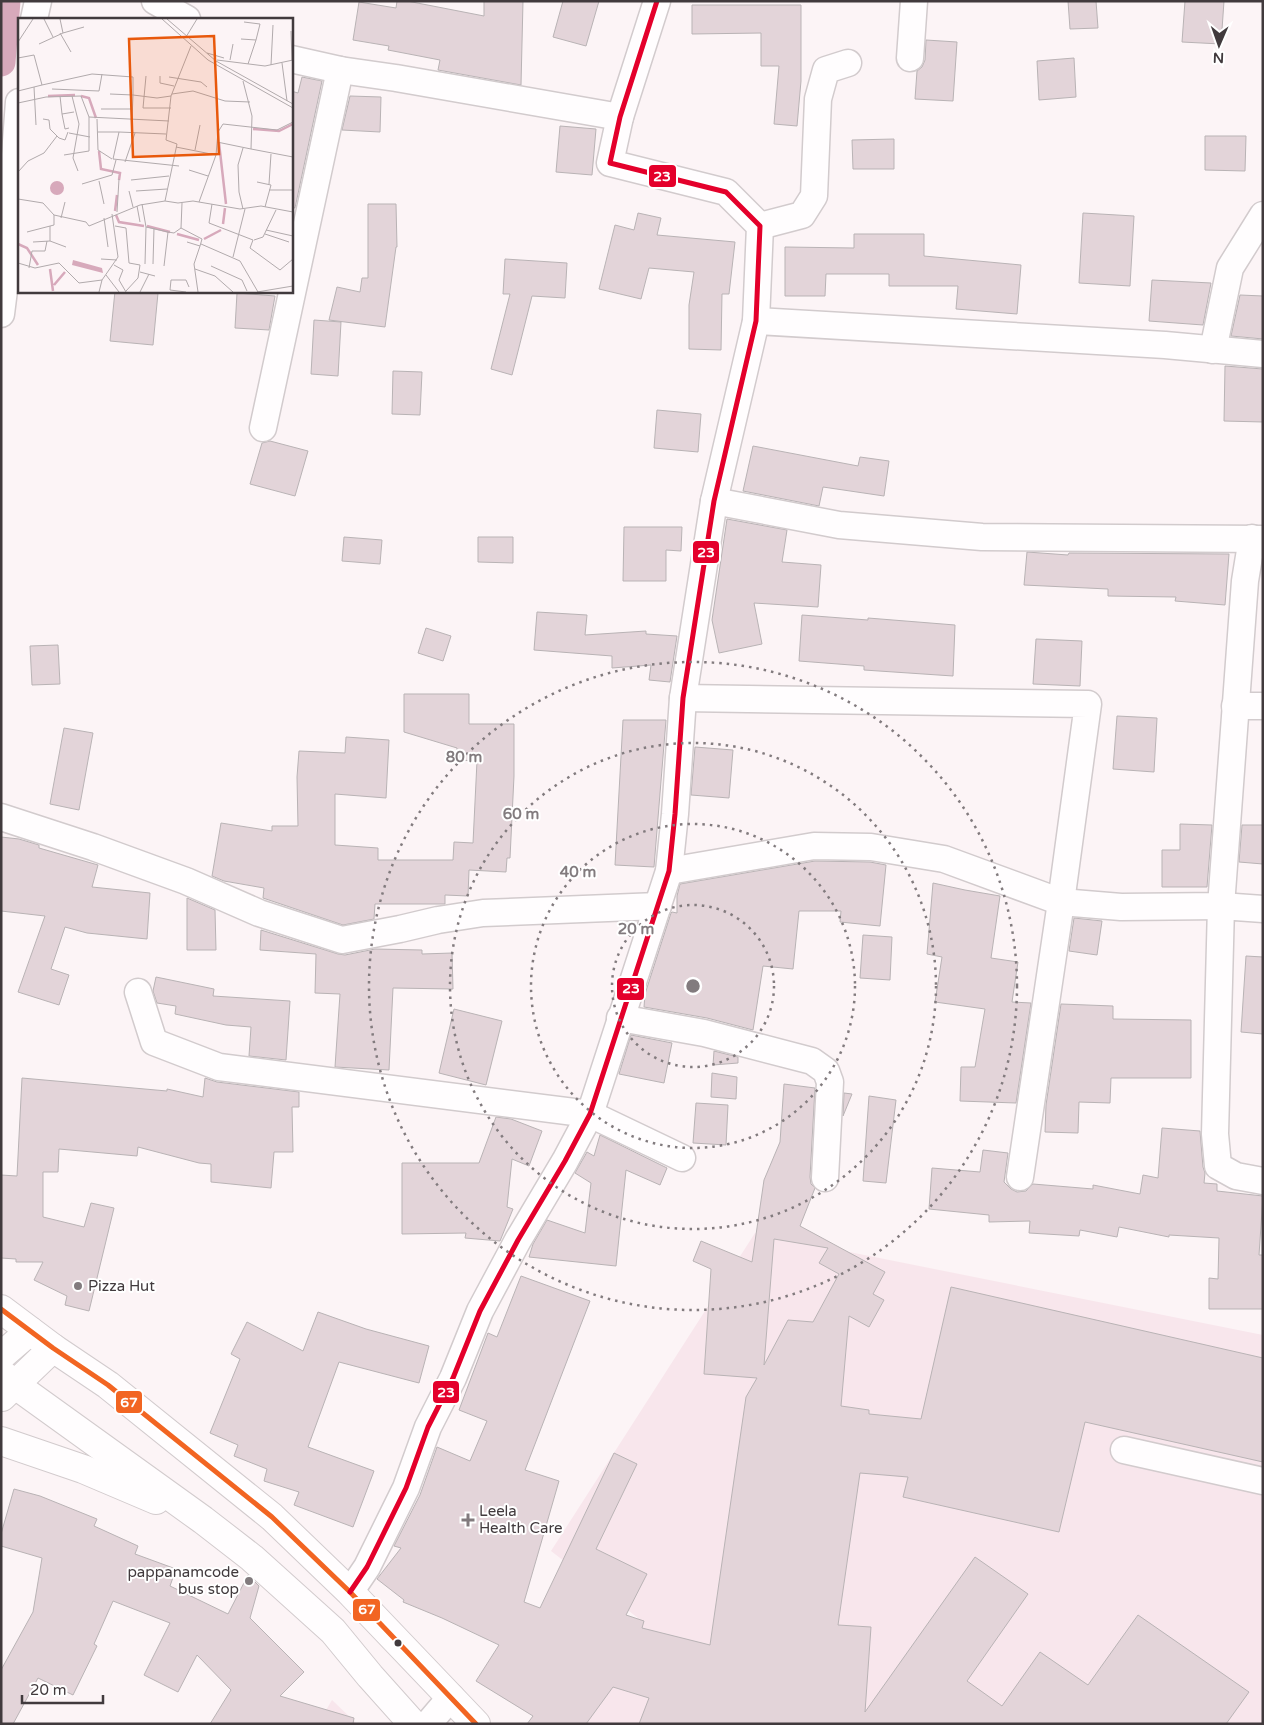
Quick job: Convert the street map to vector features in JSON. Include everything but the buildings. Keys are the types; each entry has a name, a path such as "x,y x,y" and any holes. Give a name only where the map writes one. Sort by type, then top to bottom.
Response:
{"main road":[{"path":"1,1309 53,1348 108,1385 272,1517 350,1592 476,1724"},
{"path":"1,1356 30,1331"},
{"path":"53,1348 5,1385 203,1520 252,1558 333,1631 370,1676 414,1724"},
{"path":"1,1441 83,1469 203,1520"}],"street":[{"path":"34,18 38,1"},
{"path":"155,1 185,18"},
{"path":"350,1592 367,1567 406,1488 428,1427 453,1378 480,1311 590,1114 669,871 683,698 714,501 756,321 760,226 726,192 610,163 620,117 657,1"},
{"path":"910,58 914,1"},
{"path":"292,59 340,70 620,117"},
{"path":"760,226 802,216 814,196 818,99 826,70 848,63"},
{"path":"263,428 340,70"},
{"path":"1,314 7,173 18,108"},
{"path":"1213,350 1230,268 1263,215"},
{"path":"756,321 1165,345 1263,354"},
{"path":"714,501 839,525 982,537 1257,539 1245,581 1235,706 1221,906 1215,1134 1218,1166 1236,1176 1263,1181"},
{"path":"683,698 1088,704 1062,902 1020,1177"},
{"path":"1235,706 1263,706"},
{"path":"1,817 93,847 186,881 259,913 342,940 438,920 483,913 658,906"},
{"path":"669,871 814,846 871,847 944,859 1062,902 1120,907 1221,906 1263,909"},
{"path":"138,992 154,1042 219,1068 590,1114 682,1158"},
{"path":"620,1018 704,1033 812,1061 826,1071 830,1082 830,1104 826,1135 825,1178"},
{"path":"1124,1450 1263,1481"},
{"path":"428,1724 451,1697"}],"shaded area":[{"path":"755,1233 1263,1335 1263,1724 561,1724 638,1618 551,1551"},
{"path":"332,1700 357,1724 318,1724"}],"waterway":[{"path":"1,62 6,1"}],"transit line":[{"name":"23","path":"350,1592 367,1567 406,1488 428,1427 453,1378 480,1311 590,1114 669,871 683,698 714,501 756,321 760,226 726,192 610,163 620,117 657,1"},
{"name":"67","path":"1,1309 53,1348 108,1385 272,1517 350,1592 476,1724"}],"place":[{"name":"Pizza Hut","path":"78,1286"},
{"name":"Leela Health Care","path":"468,1520"},
{"name":"pappanamcode bus stop","path":"249,1581"}]}
